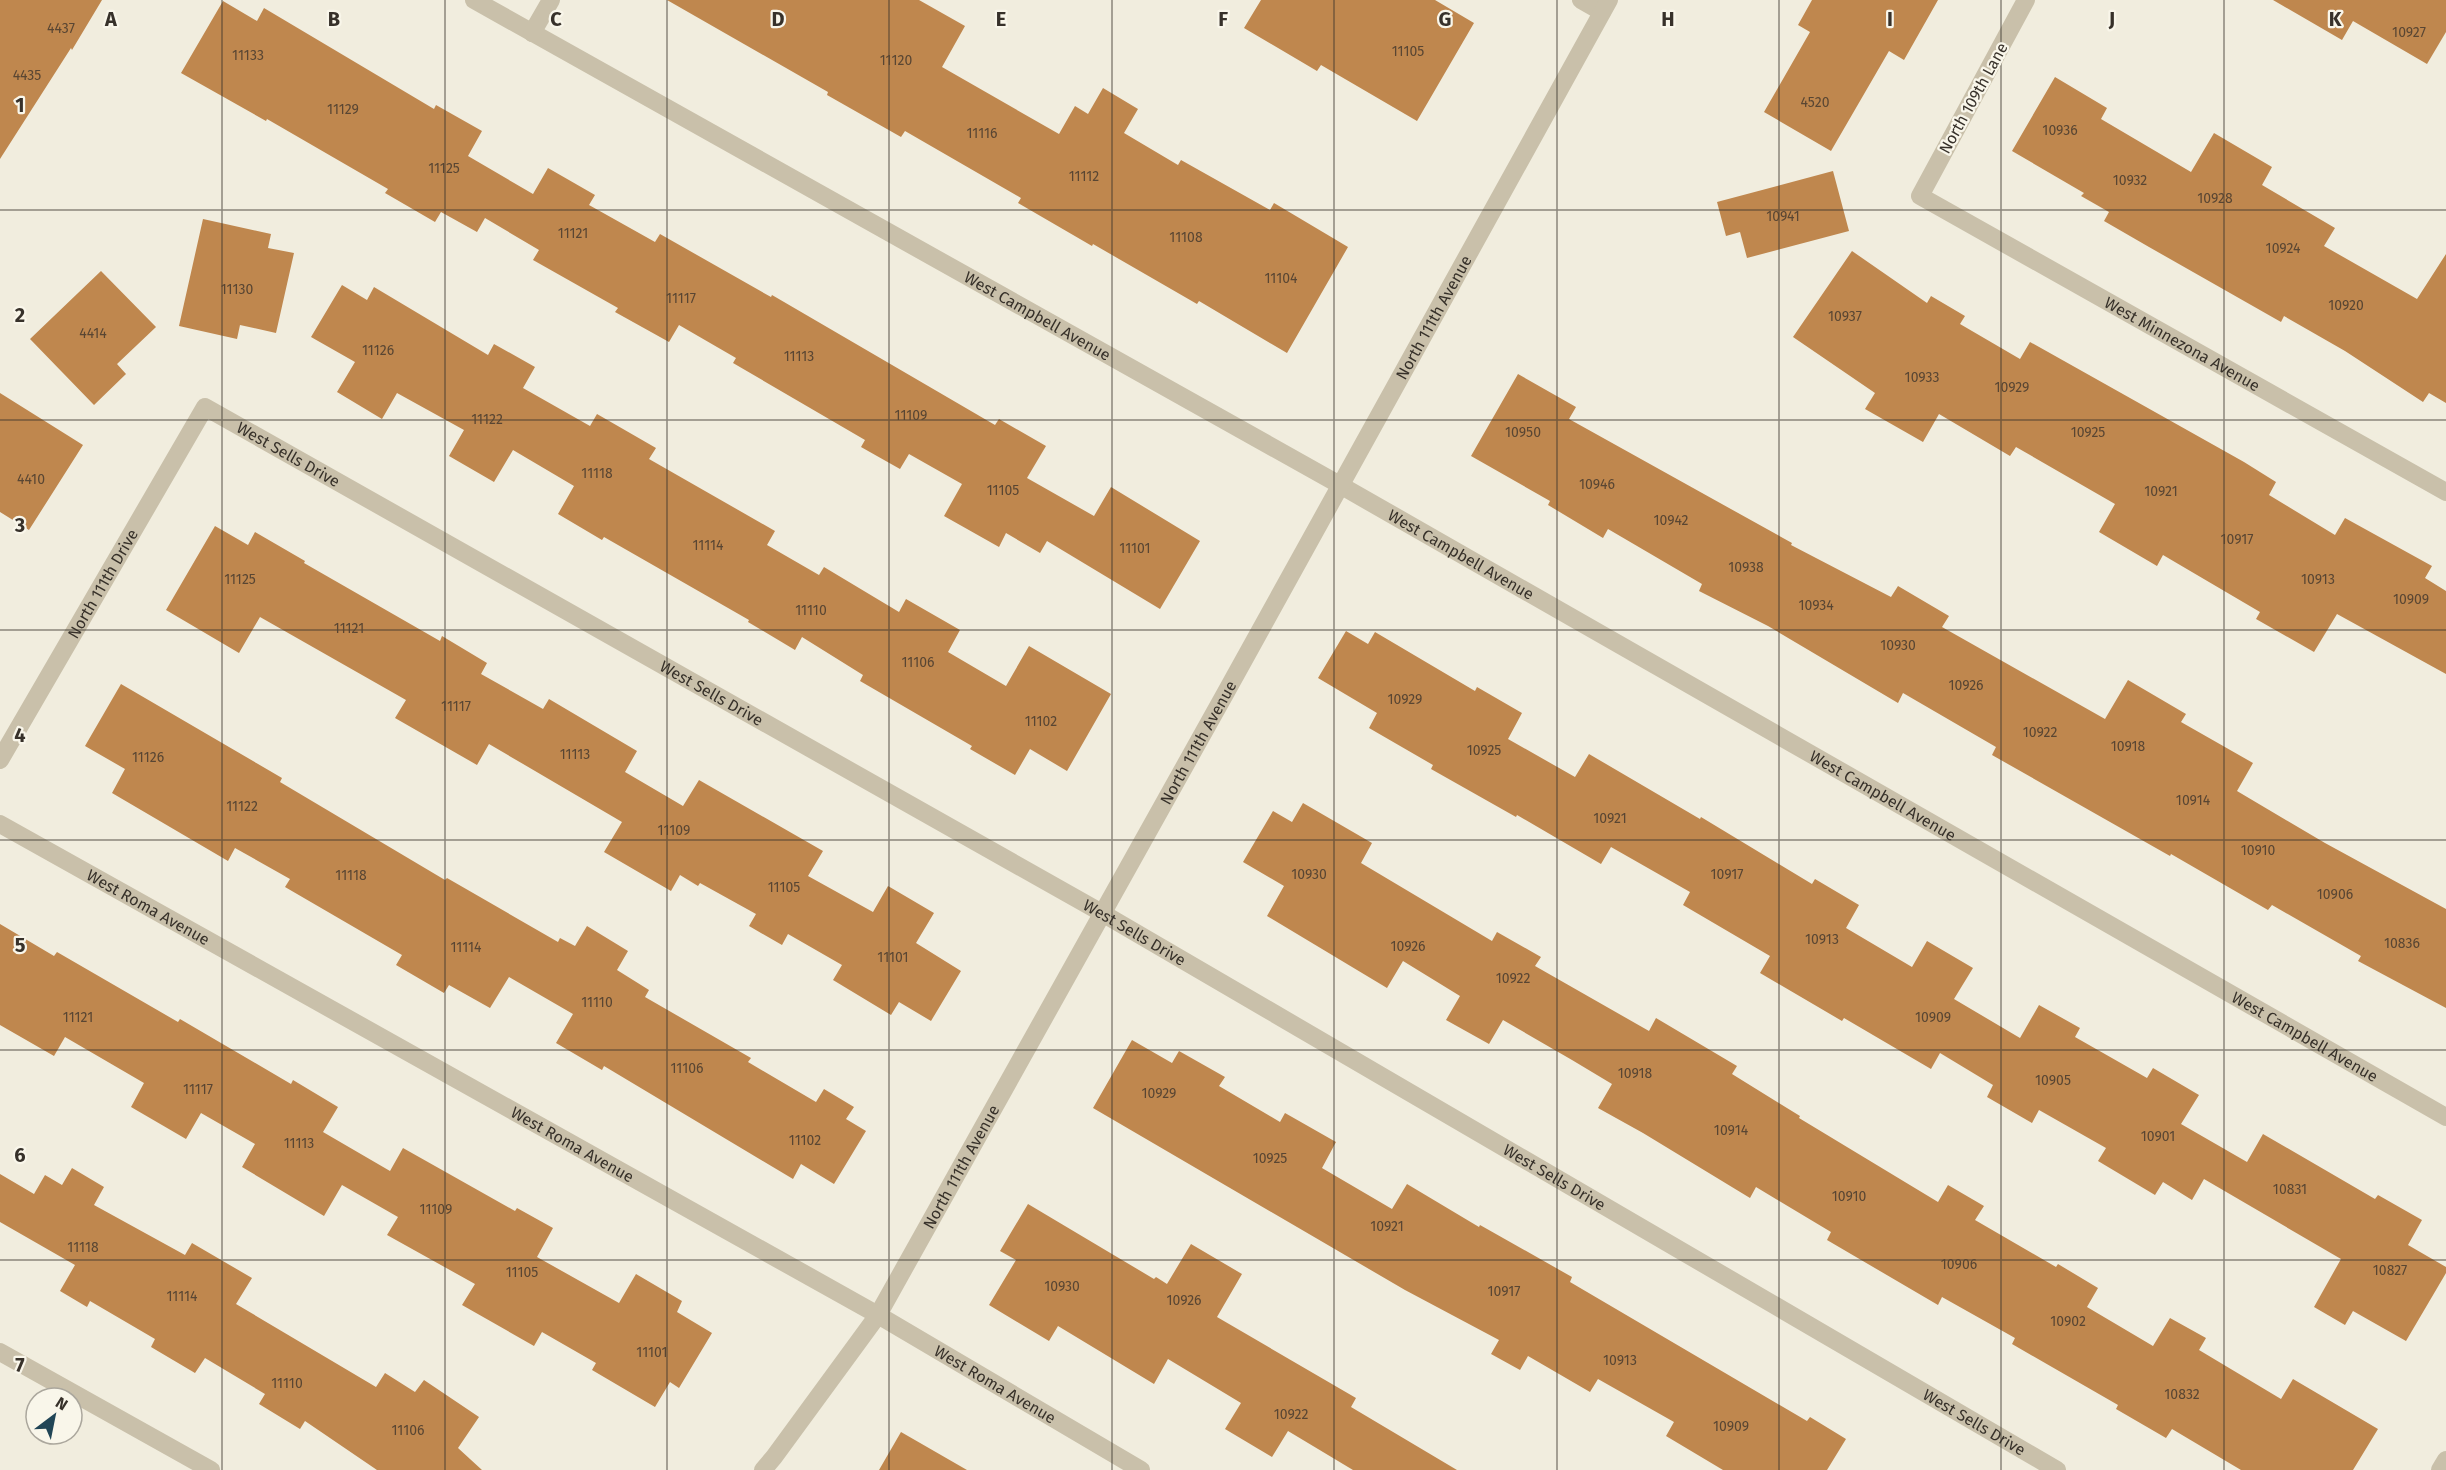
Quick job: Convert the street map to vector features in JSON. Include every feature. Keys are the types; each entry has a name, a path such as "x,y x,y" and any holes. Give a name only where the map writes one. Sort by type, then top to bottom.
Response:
{"street":[{"name":"West Campbell Avenue","path":"474,0 1340,485 2446,1117"},
{"path":"532,33 551,0"},
{"path":"1581,0 1605,6"},
{"name":"North 109th Lane","path":"1920,196 2026,0"},
{"name":"North 111th Avenue","path":"763,1470 781,1449 878,1315 1605,6"},
{"name":"West Minnezona Avenue","path":"1920,196 2446,492"},
{"name":"North 111th Drive","path":"0,760 205,407"},
{"name":"West Sells Drive","path":"205,407 1102,914 2056,1470"},
{"name":"West Roma Avenue","path":"0,824 878,1315 1141,1470"},
{"path":"0,1352 212,1470"},
{"path":"2440,1470 2446,1460"}],"building":[{"path":"0,0 102,0 0,159"},
{"path":"667,0 919,0 965,26 942,67 1059,134 1075,106 1088,114 1103,88 1138,109 1124,133 1178,165 1181,160 1270,210 1274,203 1348,247 1287,353 1199,301 1197,304 1018,203 1021,198 905,131 901,137 827,95 828,92"},
{"path":"1261,0 1435,0 1474,23 1417,121 1321,65 1317,71 1244,28"},
{"path":"1812,0 1938,0 1904,60 1889,51 1831,151 1764,112 1810,32 1798,25"},
{"path":"2273,0 2446,0 2446,32 2427,64 2353,21 2342,40"},
{"path":"223,1 257,21 264,8 434,109 436,105 482,131 468,156 533,194 548,168 595,195 589,205 655,242 660,234 771,297 772,295 995,425 999,419 1046,446 1027,478 1094,516 1111,487 1200,541 1160,609 1047,541 1040,553 1006,533 999,547 944,516 962,484 909,454 900,469 861,447 865,440 733,363 736,358 679,325 669,342 615,312 618,308 533,260 539,250 485,218 477,232 441,212 435,222 385,193 388,189 267,119 266,121 181,73"},
{"path":"2055,77 2107,108 2101,119 2191,172 2214,133 2272,167 2262,185 2335,228 2324,246 2417,299 2446,254 2446,403 2429,393 2423,402 2345,351 2284,316 2281,322 2104,221 2109,212 2081,196 2084,193 2012,151"},
{"path":"1833,171 1849,231 1747,258 1740,232 1726,236 1717,202"},
{"path":"203,219 271,234 268,248 294,253 276,333 240,325 237,339 179,326"},
{"path":"1852,251 1927,303 1931,296 1965,316 1960,324 2020,359 2030,342 2244,462 2276,482 2269,495 2335,535 2345,518 2432,566 2425,578 2446,591 2446,674 2337,614 2314,652 2256,619 2260,612 2163,555 2157,566 2099,532 2115,504 2016,447 2010,456 1939,414 1923,442 1865,409 1875,393 1793,337"},
{"path":"101,271 156,327 117,364 126,374 94,405 30,339"},
{"path":"342,285 367,300 374,287 488,355 494,344 535,367 523,388 590,426 597,414 656,448 649,459 775,531 767,545 819,575 824,567 899,612 906,599 960,630 948,652 1006,686 1029,646 1111,694 1067,771 1030,749 1015,775 970,749 972,746 860,681 863,675 802,637 795,650 748,622 749,620 604,537 602,540 558,514 574,486 513,450 494,482 449,456 464,430 397,393 382,419 337,392 355,362 311,337"},
{"path":"1518,374 1576,407 1569,419 1792,543 1791,545 1891,597 1898,586 1949,616 1942,627 2105,719 2128,680 2186,714 2181,722 2253,763 2237,791 2325,843 2446,909 2446,1008 2358,961 2361,956 2272,905 2268,910 1992,755 1996,747 1903,693 1898,703 1768,626 1699,591 1702,584 1608,529 1603,538 1548,505 1550,501 1471,456"},
{"path":"0,393 83,445 29,530 0,512"},
{"path":"215,526 248,545 255,532 305,561 304,563 440,641 442,636 487,663 481,674 543,709 549,699 637,751 625,772 683,806 699,780 823,851 808,876 873,912 888,886 934,913 916,943 961,971 931,1021 899,1002 891,1015 833,980 842,965 788,934 782,945 749,926 756,914 700,883 698,886 680,875 671,891 604,852 622,822 489,744 477,765 395,718 406,700 260,617 239,653 166,610"},
{"path":"1346,631 1368,644 1375,632 1475,691 1477,687 1522,713 1508,739 1575,777 1589,754 1700,819 1701,817 1812,884 1815,879 1859,905 1846,928 1912,967 1927,941 1973,968 1954,999 2020,1038 2039,1005 2080,1028 2075,1037 2147,1078 2153,1068 2199,1095 2181,1124 2247,1162 2263,1134 2375,1199 2378,1195 2422,1220 2408,1245 2446,1267 2446,1273 2406,1341 2353,1311 2345,1325 2314,1307 2341,1259 2204,1179 2192,1200 2163,1182 2155,1195 2098,1161 2106,1148 2039,1110 2032,1123 1987,1097 1993,1085 1940,1053 1931,1069 1844,1018 1842,1021 1760,973 1770,956 1683,905 1690,892 1611,847 1601,864 1431,769 1433,765 1369,728 1377,713 1318,678"},
{"path":"121,684 282,778 280,782 445,880 447,878 558,942 560,938 575,946 587,926 628,951 617,970 649,990 645,997 751,1058 748,1062 816,1102 824,1089 854,1107 846,1119 866,1131 834,1184 801,1164 793,1179 604,1066 602,1070 556,1043 573,1014 509,977 490,1008 449,985 444,993 396,965 402,955 285,887 290,879 235,848 228,861 112,793 125,769 85,746"},
{"path":"1303,803 1372,843 1361,863 1492,941 1497,932 1541,957 1535,966 1649,1031 1656,1018 1737,1066 1732,1074 1800,1116 1799,1118 1938,1202 1948,1185 1984,1206 1975,1220 2056,1267 2058,1264 2098,1288 2087,1307 2153,1346 2170,1318 2206,1338 2199,1350 2281,1399 2293,1379 2378,1429 2353,1470 2241,1470 2172,1429 2166,1438 2116,1409 2118,1405 2012,1344 2015,1338 1942,1297 1938,1305 1827,1240 1831,1232 1756,1187 1750,1198 1598,1108 1612,1084 1572,1060 1503,1020 1489,1044 1446,1020 1460,996 1403,961 1387,988 1267,916 1284,886 1243,862 1273,811 1292,822"},
{"path":"0,924 54,956 57,952 178,1022 180,1019 291,1084 293,1080 338,1107 323,1132 390,1171 403,1148 515,1211 517,1208 553,1228 537,1257 619,1303 636,1274 682,1301 677,1312 712,1333 679,1388 670,1382 655,1407 592,1370 596,1363 542,1332 534,1346 462,1305 475,1284 387,1235 398,1217 342,1185 324,1216 242,1167 255,1144 201,1113 186,1139 131,1107 144,1083 65,1037 54,1056 0,1025"},
{"path":"1132,1040 1172,1063 1179,1051 1225,1077 1219,1086 1280,1122 1285,1113 1336,1142 1322,1168 1392,1209 1407,1184 1479,1227 1480,1225 1572,1277 1570,1282 1807,1421 1810,1417 1846,1439 1827,1470 1723,1470 1666,1436 1674,1422 1598,1379 1590,1392 1528,1356 1520,1370 1491,1354 1499,1340 1405,1290 1093,1108"},
{"path":"72,1168 104,1187 94,1205 185,1255 192,1243 252,1278 236,1304 376,1387 385,1373 415,1392 424,1380 479,1417 458,1448 482,1470 377,1470 305,1421 300,1429 259,1404 265,1394 205,1358 195,1373 151,1347 155,1339 90,1301 87,1307 60,1291 75,1265 0,1222 0,1174 34,1194 45,1175 62,1185"},
{"path":"1028,1204 1154,1279 1156,1277 1167,1284 1191,1244 1242,1274 1217,1317 1356,1398 1351,1407 1457,1470 1353,1470 1288,1431 1272,1457 1225,1429 1241,1403 1168,1359 1154,1384 1058,1326 1049,1341 989,1305 1016,1260 1000,1251"},
{"path":"901,1432 967,1470 879,1470"}]}
